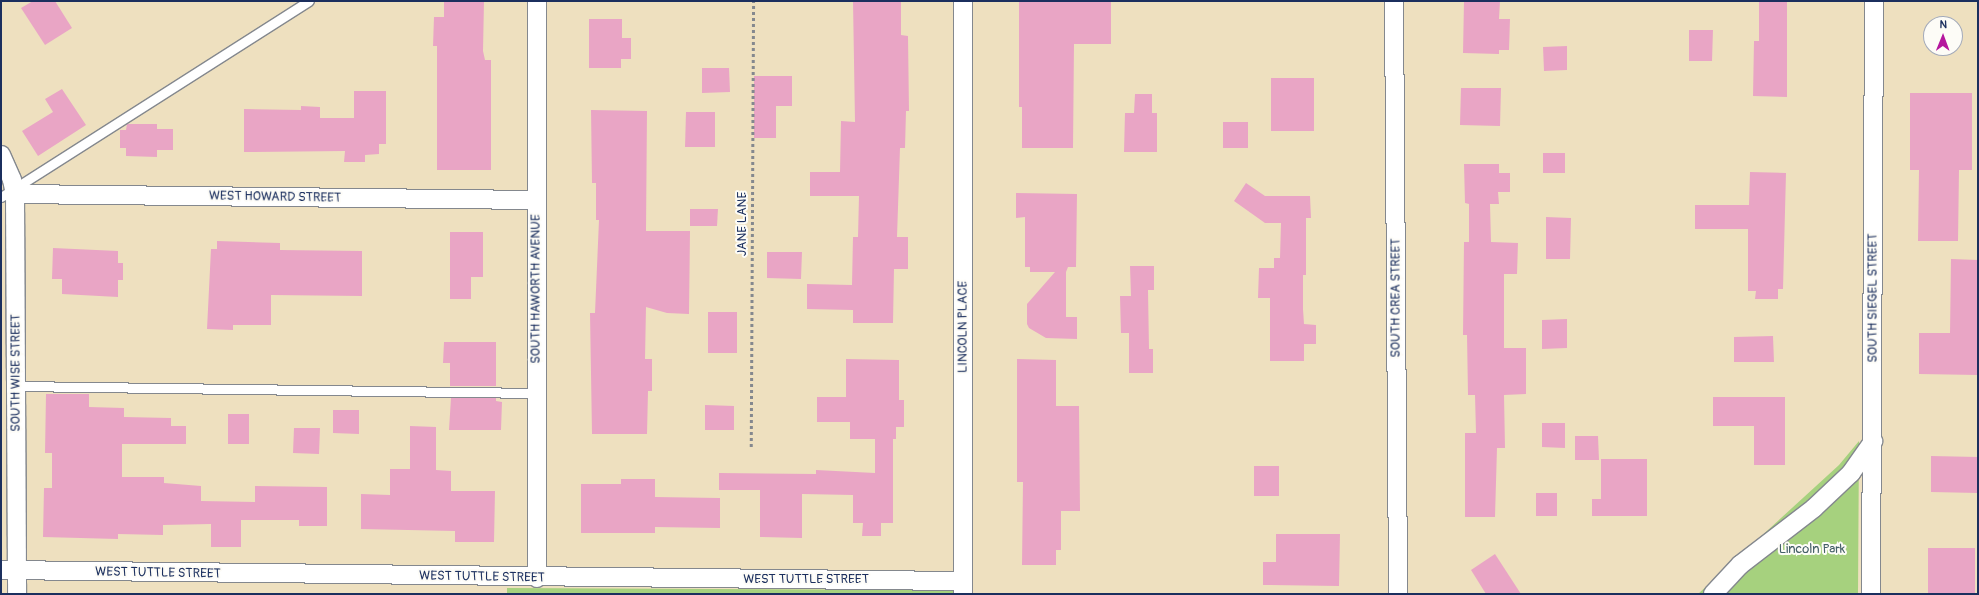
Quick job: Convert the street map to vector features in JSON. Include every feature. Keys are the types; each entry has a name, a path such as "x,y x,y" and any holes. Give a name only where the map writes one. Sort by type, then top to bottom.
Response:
{"street":[{"name":"SOUTH HAWORTH AVENUE","path":"537,578 536,200 538,1"},
{"name":"LINCOLN PLACE","path":"963,1 963,587"},
{"name":"SOUTH CREA STREET","path":"1394,1 1398,594"},
{"name":"SOUTH SIEGEL STREET","path":"1871,594 1873,441 1874,1"},
{"name":"SOUTH WISE STREET","path":"1,155 10,194 16,386 9,571 17,594"},
{"name":"WEST HOWARD STREET","path":"10,194 536,200"},
{"path":"1713,594 1740,565 1814,508 1851,472 1873,441"},
{"name":"WEST TUTTLE STREET","path":"9,571 537,578 963,587"}],"lane":[{"path":"10,194 309,1"},
{"path":"16,386 537,393"}],"path":[{"name":"JANE LANE","path":"751,447 753,1"}],"green space":[{"name":"Lincoln Park","path":"1859,441 1858,594 1698,594 1839,465"},
{"path":"507,588 952,590 976,594 507,594"}],"building":[{"path":"33,1 55,1 72,28 45,45 21,8"},
{"path":"444,1 484,1 483,51 485,60 491,60 491,170 437,170 437,46 433,46 434,17 444,17"},
{"path":"853,1 901,1 901,35 908,36 909,111 906,111 905,148 900,148 897,237 908,237 908,269 894,269 893,323 853,323 853,310 807,309 807,284 852,285 853,237 858,237 859,196 810,196 810,172 840,172 841,121 855,122"},
{"path":"1019,1 1111,1 1111,44 1074,44 1073,148 1022,148 1022,107 1019,107"},
{"path":"1464,1 1500,1 1499,19 1510,19 1509,50 1499,50 1499,54 1463,53"},
{"path":"1759,1 1787,1 1787,97 1753,96 1754,41 1759,41"},
{"path":"589,19 622,19 622,38 631,38 631,59 621,59 621,68 589,68"},
{"path":"1689,30 1713,30 1712,61 1689,61"},
{"path":"1567,46 1567,70 1544,71 1543,47"},
{"path":"702,68 729,68 730,92 702,93"},
{"path":"754,76 792,76 792,106 776,106 776,138 754,138"},
{"path":"1271,78 1314,78 1314,131 1271,131"},
{"path":"1461,88 1501,88 1500,126 1460,125"},
{"path":"62,89 86,125 38,156 22,131 53,112 45,99"},
{"path":"354,91 386,91 386,144 379,144 379,154 365,155 365,162 344,162 345,151 244,152 244,109 301,110 301,106 320,107 320,118 354,118"},
{"path":"1910,93 1972,93 1972,170 1959,170 1958,241 1918,241 1919,170 1910,170"},
{"path":"1135,94 1152,94 1152,113 1157,113 1157,152 1124,152 1125,113 1134,113"},
{"path":"591,110 647,111 646,231 690,231 689,314 667,313 646,307 645,359 652,359 652,391 648,391 647,434 592,434 590,313 595,313 599,220 596,220 596,183 592,183"},
{"path":"686,112 715,112 715,147 685,147"},
{"path":"1223,122 1248,122 1248,148 1223,148"},
{"path":"127,124 157,124 157,129 173,129 173,150 157,150 157,157 126,156 126,148 120,148 120,130 126,130"},
{"path":"1543,153 1565,153 1565,173 1543,173"},
{"path":"1464,164 1499,164 1499,173 1510,173 1510,192 1498,192 1499,204 1490,204 1491,242 1518,243 1517,274 1504,274 1504,348 1526,348 1526,394 1504,395 1505,448 1497,448 1495,517 1465,517 1465,433 1476,433 1475,395 1468,395 1467,335 1463,335 1464,242 1469,242 1469,204 1465,203"},
{"path":"1750,172 1786,173 1783,289 1778,289 1778,299 1755,299 1756,291 1748,291 1748,229 1695,229 1695,205 1749,205"},
{"path":"1246,183 1265,196 1310,196 1311,218 1306,218 1306,275 1303,275 1303,309 1304,324 1316,325 1316,344 1304,344 1304,361 1270,361 1270,298 1258,298 1259,268 1274,268 1274,258 1280,258 1281,223 1265,223 1234,201"},
{"path":"1016,193 1077,194 1076,267 1068,267 1066,272 1066,317 1077,317 1077,339 1046,338 1029,328 1027,324 1027,304 1055,272 1030,272 1030,267 1025,267 1025,217 1016,218"},
{"path":"690,209 718,209 717,226 690,226"},
{"path":"1546,217 1571,218 1570,259 1546,259"},
{"path":"450,232 483,232 483,277 471,277 471,299 450,299"},
{"path":"217,241 280,243 280,250 362,251 362,296 271,295 271,325 233,325 233,330 207,329 211,249 217,249"},
{"path":"53,248 118,251 118,263 123,263 123,280 118,280 118,297 62,294 62,279 52,279"},
{"path":"767,252 802,252 801,279 767,278"},
{"path":"1951,259 1978,260 1978,375 1919,374 1919,333 1950,333"},
{"path":"1130,266 1154,266 1154,290 1148,290 1149,349 1153,349 1153,373 1129,373 1129,333 1121,333 1120,296 1131,296"},
{"path":"708,312 737,312 737,353 708,353"},
{"path":"1567,319 1567,348 1542,349 1542,320"},
{"path":"1773,336 1774,362 1734,362 1734,337"},
{"path":"444,342 496,342 496,386 450,386 450,363 443,363"},
{"path":"846,359 899,360 899,400 904,400 904,427 896,427 896,439 893,439 893,523 881,523 881,536 862,536 863,523 853,523 853,495 802,494 802,538 760,537 760,490 719,490 719,473 816,474 816,470 875,473 875,439 850,439 850,422 817,422 817,397 846,397"},
{"path":"1017,359 1056,360 1056,406 1079,406 1080,511 1061,511 1061,550 1056,550 1056,565 1022,565 1023,482 1017,482"},
{"path":"46,394 89,394 89,407 124,408 124,417 171,418 171,426 186,426 186,444 122,444 122,477 164,477 164,483 201,486 201,501 255,502 255,486 327,487 327,526 299,526 299,520 241,520 241,547 211,547 211,524 163,525 163,535 118,534 118,539 43,537 44,488 52,488 52,453 45,453"},
{"path":"1713,397 1785,397 1785,465 1754,465 1754,426 1713,426"},
{"path":"451,398 496,398 496,401 502,402 501,430 449,430"},
{"path":"705,405 734,406 734,430 705,430"},
{"path":"333,410 359,410 359,434 333,433"},
{"path":"228,414 249,414 249,444 228,444"},
{"path":"1542,423 1565,423 1565,448 1542,447"},
{"path":"410,426 436,427 436,470 451,471 451,491 495,491 494,542 455,542 455,531 361,529 361,494 390,495 390,469 410,469"},
{"path":"294,428 320,428 319,454 293,453"},
{"path":"1575,436 1598,436 1599,460 1575,460"},
{"path":"1931,456 1978,457 1978,493 1931,492"},
{"path":"1601,459 1647,459 1647,516 1592,516 1592,499 1601,499"},
{"path":"1254,466 1279,466 1279,496 1254,496"},
{"path":"621,479 655,479 655,497 720,498 720,528 655,527 655,533 581,533 581,484 621,484"},
{"path":"1536,493 1557,493 1557,516 1536,516"},
{"path":"1276,534 1340,534 1339,586 1263,585 1263,562 1276,562"},
{"path":"1928,548 1975,548 1975,594 1928,594"},
{"path":"1495,554 1521,594 1486,594 1471,570"}]}
